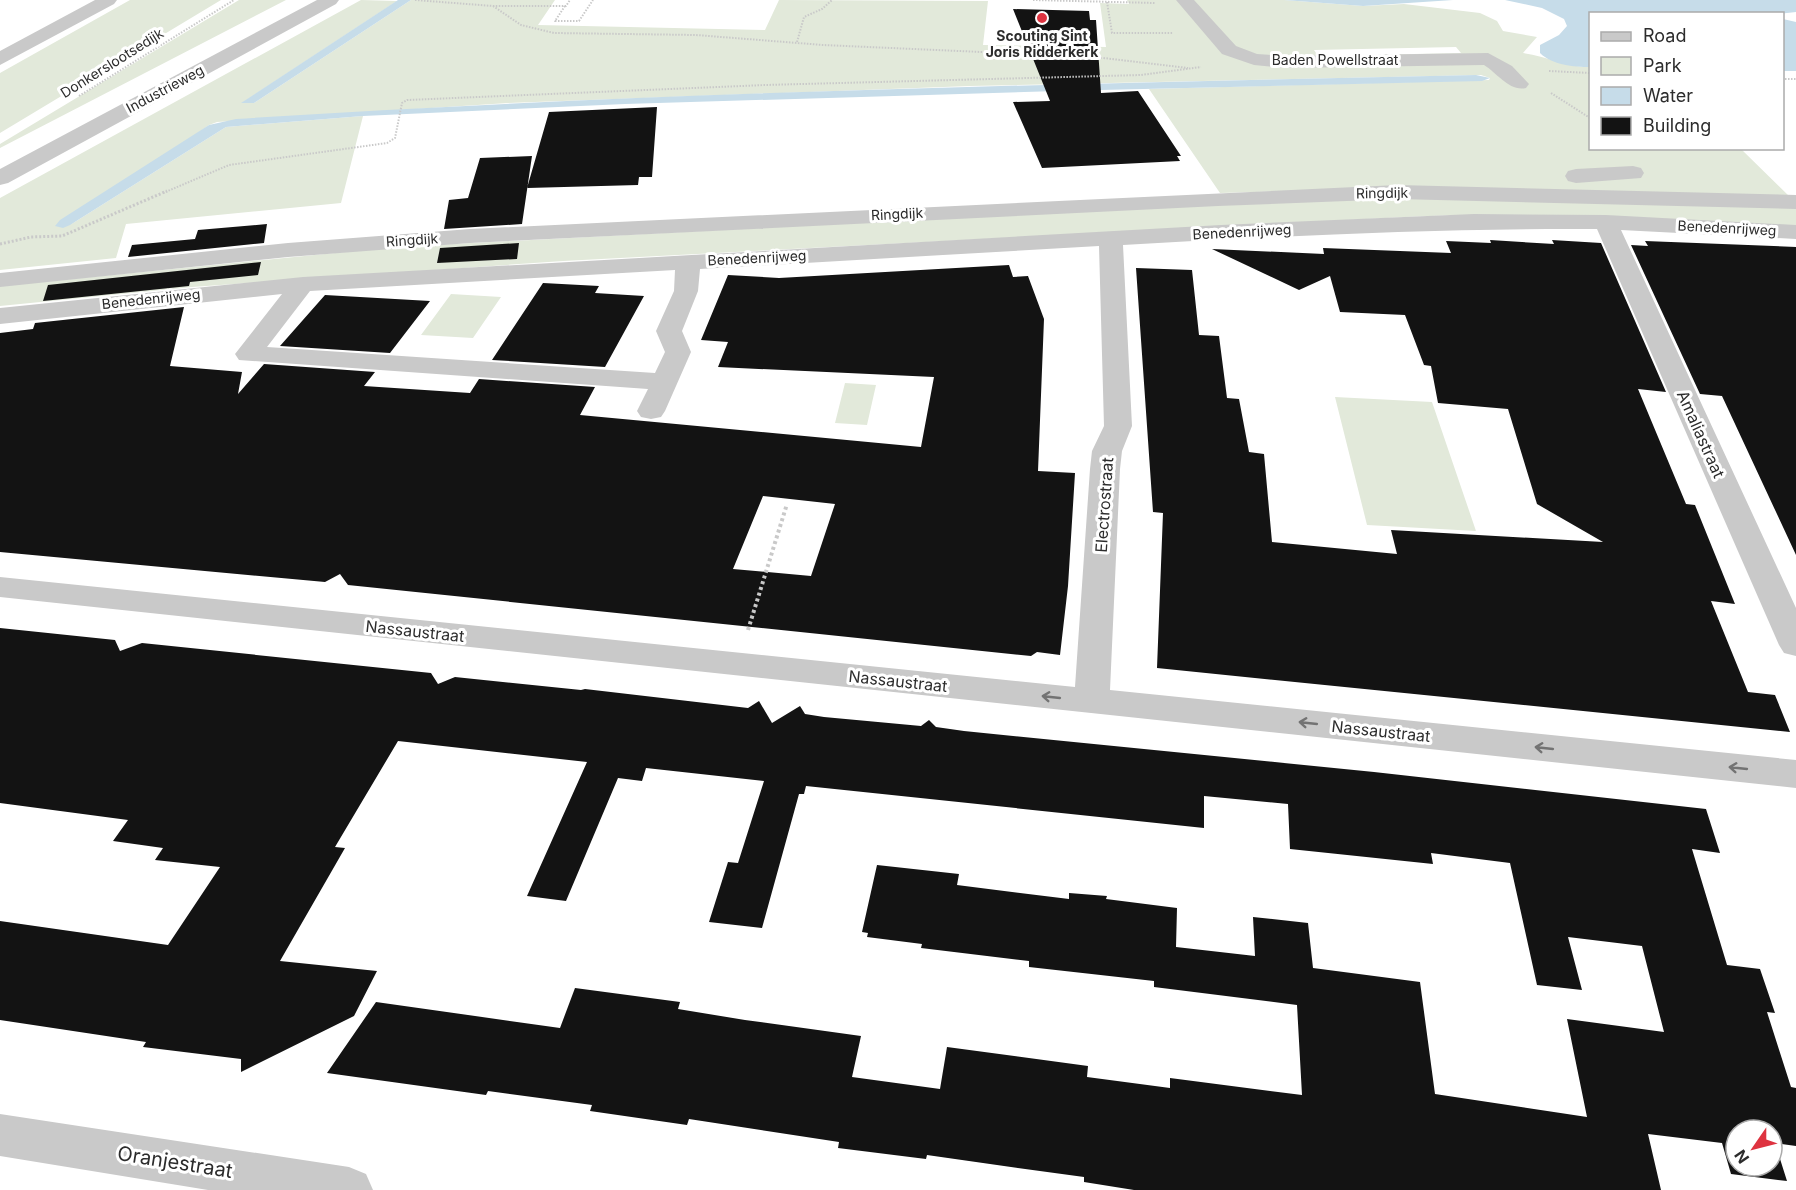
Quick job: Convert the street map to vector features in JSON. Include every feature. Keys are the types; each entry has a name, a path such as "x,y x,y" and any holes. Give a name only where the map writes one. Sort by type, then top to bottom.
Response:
{"street":[{"path":"0,59 108,0"},
{"name":"Industrieweg","path":"0,178 330,0"},
{"name":"Baden Powellstraat","path":"1187,2 1229,50 1242,56 1285,62 1488,59 1512,77"},
{"path":"1398,192 1505,180 1633,173"},
{"name":"Ringdijk","path":"0,280 288,250 470,236 1398,192 1796,202"},
{"name":"Benedenrijweg","path":"0,316 303,284 1474,221 1606,222 1796,232"},
{"name":"Amaliastraat","path":"1606,222 1796,645"},
{"name":"Electrostraat","path":"1092,701 1105,469 1107,452 1118,426 1111,239"},
{"name":"Benedenrijweg","path":"651,411 678,352 669,331 686,291 688,262"},
{"path":"303,284 248,354 665,382"},
{"name":"Nassaustraat","path":"0,587 1796,774"},
{"name":"Oranjestraat","path":"0,1135 349,1190"}],"path":[{"name":"Donkerslootsedijk","path":"74,99 234,0"},
{"path":"415,0 493,6 566,6"},
{"path":"570,0 555,21 579,21 593,0"},
{"path":"797,42 803,30 801,24 804,17 822,9 832,0"},
{"path":"1033,0 1187,2"},
{"path":"1107,2 1112,33 1213,34"},
{"path":"493,6 515,24 530,30 554,33 696,35 1095,57 1196,69 1242,56"},
{"path":"0,244 31,237 62,236 229,165 387,143 396,138 402,103 407,100 765,85 1141,75 1206,69"},
{"path":"1512,77 1569,103 1589,117"},
{"path":"737,665 787,504"}],"green space":[{"path":"130,0 221,0 0,133 0,73"},
{"path":"239,0 286,0 0,148 0,144"},
{"path":"361,0 397,1 242,103 254,103 411,0 555,0 538,25 765,30 779,0 988,1 983,45 1106,47 1100,3 1129,4 1127,0 1284,0 1363,6 1404,4 1480,13 1497,21 1503,31 1537,37 1523,53 1589,67 1589,150 1742,150 1791,198 1389,188 1220,193 1149,89 1489,80 1490,78 1481,75 970,86 508,103 217,122 209,125 70,225 226,127 363,116 341,203 126,224 116,258 0,270 0,198","holes":["1456,47 1461,53 1318,56 1314,50"]},
{"path":"1369,196 1796,207 1796,227 1457,215 1405,217 563,261 192,287 0,306 0,286 396,247"},
{"path":"451,294 501,297 473,338 421,335"},
{"path":"845,383 876,385 867,425 835,423"},
{"path":"1335,397 1432,402 1476,531 1367,525"}],"water":[{"path":"398,0 411,0 254,103 241,103"},
{"path":"1284,0 1453,0 1363,6"},
{"path":"1505,0 1796,0 1796,12 1784,13 1589,12 1589,67 1557,63 1540,53 1540,45 1559,35 1567,26 1564,19 1542,8"},
{"path":"1784,19 1796,22 1796,71 1784,71"},
{"path":"1476,75 1490,78 1482,81 625,104 363,116 226,127 70,225 63,228 55,226 60,220 209,125 236,119 701,96"}],"building":[{"path":"1013,9 1089,11 1090,20 1096,20 1101,93 1138,91 1181,156 1177,156 1180,161 1042,168 1013,102 1050,101"},
{"path":"657,107 652,177 639,177 638,185 527,188 549,112"},
{"path":"532,156 522,224 444,229 449,200 468,198 480,158"},
{"path":"267,224 264,243 128,257 132,245 195,239 198,230"},
{"path":"1490,240 1554,244 1552,240 1601,243 1666,392 1638,389 1686,504 1695,505 1735,604 1711,601 1748,692 1775,695 1790,732 1157,668 1163,513 1153,512 1136,268 1192,270 1199,335 1219,336 1227,398 1239,399 1249,452 1264,454 1272,542 1397,554 1391,530 1603,542 1537,504 1508,409 1438,403 1431,366 1424,365 1405,315 1340,312 1330,276 1299,290 1212,249 1324,254 1323,248 1451,253 1446,241 1491,243"},
{"path":"1645,241 1796,247 1796,555 1722,396 1700,394 1631,245 1648,246"},
{"path":"519,243 517,259 437,263 440,248"},
{"path":"261,262 258,275 190,282 189,286 43,301 48,285"},
{"path":"1009,265 1013,277 1028,276 1044,319 1038,471 1075,473 1068,586 1060,655 1037,652 1031,656 348,585 340,574 325,582 0,552 0,333 33,329 35,323 184,307 170,366 242,372 238,394 264,364 375,372 364,386 470,393 479,379 595,387 580,415 921,447 934,377 718,367 728,342 701,340 728,275 779,278","holes":["763,496 835,504 811,576 733,569"]},
{"path":"543,283 599,286 595,293 644,296 605,367 492,360"},
{"path":"325,295 430,301 390,353 280,346"},
{"path":"0,628 115,640 120,651 142,643 431,673 438,684 455,677 748,708 759,701 772,723 800,706 805,714 824,717 921,726 929,720 936,727 964,731 1374,772 1706,809 1720,853 1692,849 1727,965 1760,969 1775,1013 1767,1012 1791,1087 1796,1088 1796,1146 1784,1144 1784,1118 1724,1118 1724,1150 1722,1143 1648,1134 1661,1190 1134,1190 1084,1182 1084,1177 927,1155 926,1159 838,1148 839,1142 689,1119 687,1125 590,1111 592,1105 488,1091 486,1095 327,1073 376,1002 560,1028 575,988 680,1002 678,1009 861,1036 852,1077 940,1089 947,1047 1088,1066 1087,1077 1170,1088 1170,1078 1302,1095 1297,1005 1154,987 1154,981 1029,967 1029,961 921,948 922,944 867,937 868,933 862,932 877,865 959,874 957,885 1069,899 1069,893 1107,896 1106,899 1177,908 1176,947 1255,956 1253,917 1308,923 1313,968 1420,982 1435,1094 1587,1117 1567,1019 1664,1032 1642,946 1568,937 1582,990 1537,985 1510,863 1431,853 1433,864 1290,849 1288,804 1204,796 1204,828 806,786 804,794 799,794 762,928 709,922 728,862 738,863 764,781 646,768 642,781 618,778 566,901 527,896 587,762 398,741 335,847 345,848 280,961 377,971 354,1016 241,1072 241,1059 143,1047 146,1042 0,1020 0,921 168,945 220,867 155,860 163,848 113,841 128,820 0,803"},
{"path":"1784,1172 1787,1181 1763,1178 1784,1178"}],"place":[{"name":"Scouting Sint Joris Ridderkerk","path":"1042,18"}]}
